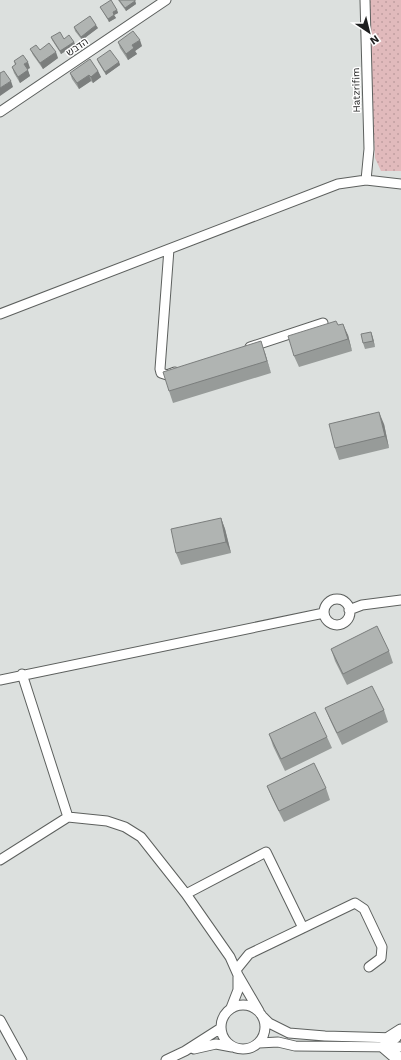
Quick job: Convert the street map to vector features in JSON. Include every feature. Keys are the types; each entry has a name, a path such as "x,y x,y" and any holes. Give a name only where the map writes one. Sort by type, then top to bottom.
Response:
{"highway":[{"path":"400,1060 392,1041 401,1031"}],"street":[{"name":"הדבש","path":"0,112 166,0"},
{"name":"Hatzrifim","path":"365,0 369,148 366,180"},
{"path":"0,314 338,184 366,180 401,184"},
{"path":"169,249 160,369 161,372 168,375 182,370"},
{"path":"242,350 323,323"},
{"path":"333,600 345,603 349,610 348,618 338,625 330,623 325,617 324,613 326,605 333,600"},
{"path":"349,610 362,605 401,600"},
{"path":"0,680 22,674 324,613"},
{"path":"22,674 68,817"},
{"path":"0,860 68,817 106,821 125,827 141,837 186,894 230,957 261,1014 265,1030 259,1043"},
{"path":"186,894 266,852 303,928"},
{"path":"232,1047 222,1035 221,1028 226,1013 231,1008 238,990 237,972 249,954 355,903 364,909 382,947 381,958 369,966"},
{"path":"231,1008 246,1005 261,1014 274,1025 289,1032 392,1041 401,1047"},
{"path":"0,1020 22,1060"},
{"path":"166,1060 185,1051 221,1028"},
{"path":"344,1036 344,1047"},
{"path":"185,1051 216,1044 247,1049 259,1043 278,1042 294,1046 344,1047 392,1041"}],"shaded area":[{"path":"368,0 401,0 401,171 381,171 375,158"}],"building":[{"path":"111,0 117,10 113,12 114,15 108,19 100,7"},
{"path":"119,0 135,0 135,1 125,8"},
{"path":"90,16 96,25 81,37 74,27"},
{"path":"133,31 140,40 132,45 134,48 126,54 118,42"},
{"path":"60,32 64,39 69,35 74,42 60,51 51,37"},
{"path":"49,43 56,52 40,63 30,49 36,45 40,50"},
{"path":"110,50 119,62 105,72 97,59"},
{"path":"23,55 28,62 24,64 28,70 18,77 12,67 16,64 14,61"},
{"path":"90,59 98,71 91,77 89,75 77,83 70,73"},
{"path":"4,71 11,81 0,88 0,73"},
{"path":"336,321 338,325 343,324 348,339 294,356 288,336"},
{"path":"371,332 373,341 363,343 361,334"},
{"path":"261,341 267,361 169,391 163,372"},
{"path":"379,412 385,436 335,448 329,424"},
{"path":"221,518 226,542 176,553 171,529"},
{"path":"377,626 389,651 343,674 331,649"},
{"path":"372,686 384,710 337,733 325,708"},
{"path":"315,712 327,737 281,759 269,734"},
{"path":"314,763 326,788 279,811 267,786"}]}
